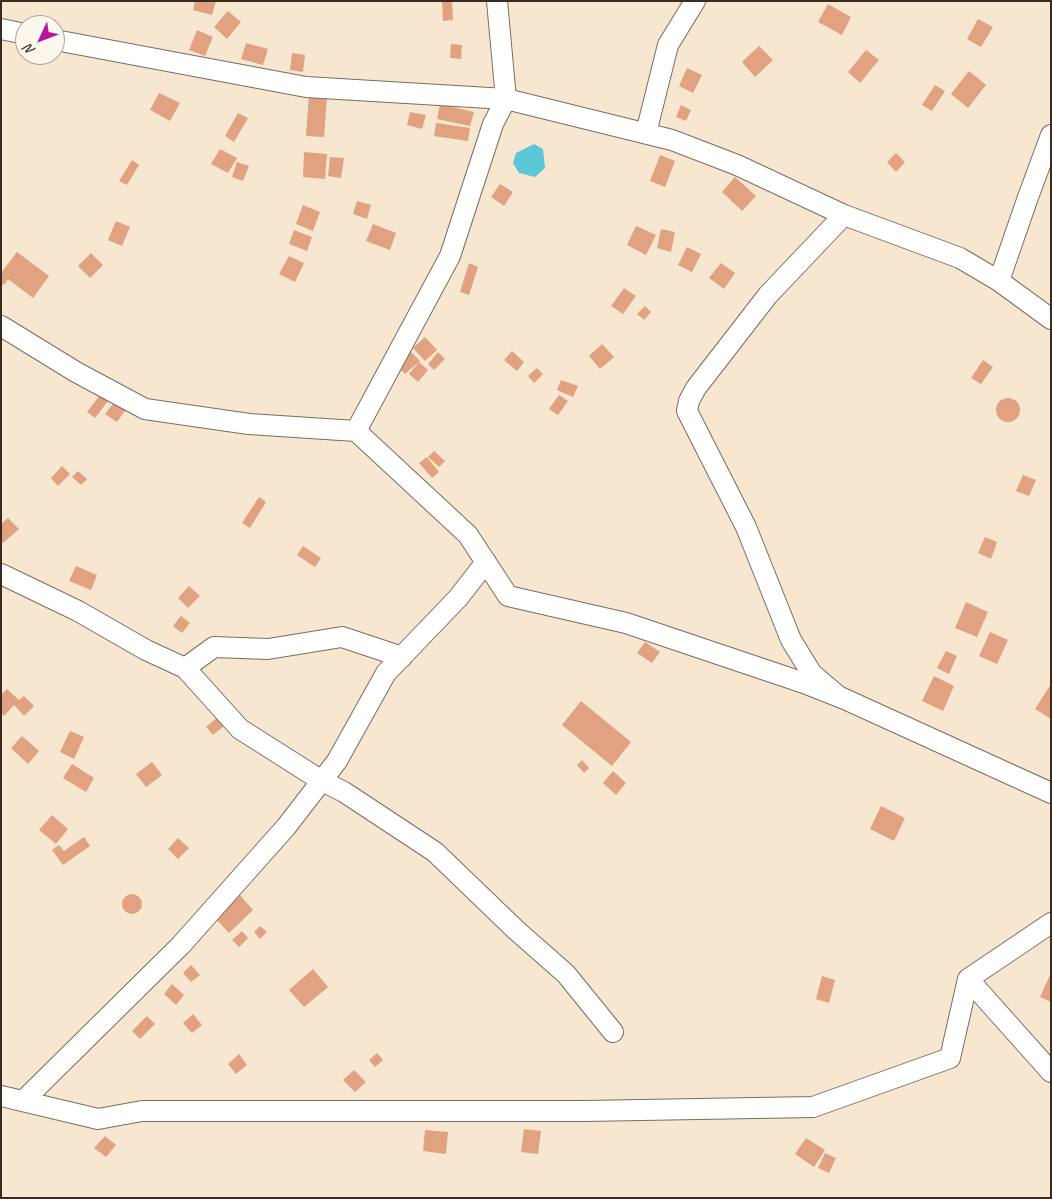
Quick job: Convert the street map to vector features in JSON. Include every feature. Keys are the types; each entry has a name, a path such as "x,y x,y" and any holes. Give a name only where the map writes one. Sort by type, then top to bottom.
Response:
{"street":[{"path":"356,431 450,256 493,124 506,99 497,1"},
{"path":"646,133 668,45 695,1"},
{"path":"1,29 15,32"},
{"path":"65,42 306,87 506,99 672,140 737,165 844,215 960,258 999,281 1051,318"},
{"path":"999,281 1026,200 1051,135"},
{"path":"844,215 768,295 696,388 689,401 687,411 746,527 791,640 812,674 838,696 1051,793"},
{"path":"1,326 76,372 145,409 249,424 356,431 468,535 508,596 626,623 804,683 847,700"},
{"path":"23,1101 181,945 286,827 337,761 386,673 458,598 486,562"},
{"path":"1,574 78,611 146,650 185,668 240,729 322,781 344,792 435,852 516,930 566,974 613,1032"},
{"path":"185,668 214,647 268,649 342,637 402,657"},
{"path":"1,1096 98,1118 142,1110 584,1111 814,1106 950,1058 968,979 1051,922"},
{"path":"968,979 1051,1072"}],"water":[{"path":"534,144 543,149 545,168 535,177 519,173 513,163 516,153"}],"building":[{"path":"195,1 216,1 212,15 193,10"},
{"path":"442,1 452,1 453,20 443,21"},
{"path":"828,4 851,17 842,35 818,22"},
{"path":"228,11 241,22 227,39 214,27"},
{"path":"978,19 993,27 981,47 967,39"},
{"path":"197,30 213,37 205,56 189,50"},
{"path":"246,43 268,49 263,65 241,59"},
{"path":"451,44 462,45 461,59 450,58"},
{"path":"759,46 773,60 755,77 742,62"},
{"path":"866,50 879,60 860,83 848,72"},
{"path":"292,53 305,55 303,72 290,70"},
{"path":"687,68 702,75 693,93 679,86"},
{"path":"969,71 986,85 968,108 951,94"},
{"path":"935,85 945,91 932,111 922,105"},
{"path":"159,93 180,103 170,121 150,110"},
{"path":"309,95 327,97 324,137 306,136"},
{"path":"440,104 474,112 470,126 437,119"},
{"path":"681,105 691,110 686,121 676,117"},
{"path":"410,112 426,115 422,129 407,125"},
{"path":"238,113 248,118 234,142 225,136"},
{"path":"436,123 470,128 468,141 434,136"},
{"path":"220,149 237,158 228,173 211,164"},
{"path":"304,152 327,154 325,179 303,177"},
{"path":"896,153 905,162 896,172 887,162"},
{"path":"660,155 675,161 665,187 650,181"},
{"path":"330,157 344,158 341,178 328,176"},
{"path":"132,160 139,165 127,185 119,181"},
{"path":"237,162 249,166 243,181 232,177"},
{"path":"735,177 756,196 742,211 722,192"},
{"path":"500,184 513,192 504,206 491,197"},
{"path":"357,201 371,205 367,219 353,214"},
{"path":"303,205 320,212 313,231 296,224"},
{"path":"116,221 130,227 122,246 108,240"},
{"path":"373,224 396,233 390,250 366,241"},
{"path":"636,226 656,235 646,255 627,245"},
{"path":"661,229 675,232 671,252 657,248"},
{"path":"294,230 312,237 307,251 289,244"},
{"path":"687,247 701,254 692,272 678,265"},
{"path":"17,252 49,276 33,298 8,279 4,285 1,283 1,273"},
{"path":"91,253 103,265 90,278 78,266"},
{"path":"289,256 304,263 295,282 279,274"},
{"path":"469,263 478,267 469,295 460,292"},
{"path":"721,263 735,273 724,289 709,278"},
{"path":"624,288 636,296 623,314 611,306"},
{"path":"645,306 651,312 644,320 637,314"},
{"path":"425,337 437,350 425,361 413,348"},
{"path":"602,344 614,357 600,369 589,356"},
{"path":"410,351 420,361 405,374 396,365"},
{"path":"512,351 524,362 517,371 504,360"},
{"path":"438,352 445,359 434,370 428,364"},
{"path":"983,360 993,367 981,384 971,378"},
{"path":"419,362 428,370 418,382 409,374"},
{"path":"537,368 543,374 534,383 528,376"},
{"path":"561,380 578,386 573,397 557,390"},
{"path":"100,395 108,401 95,418 87,412"},
{"path":"559,395 568,401 558,415 549,409"},
{"path":"1008,398 1017,401 1020,410 1017,419 1008,422 999,419 996,410 999,401"},
{"path":"116,400 127,408 117,422 105,414"},
{"path":"434,451 445,461 439,467 428,457"},
{"path":"427,457 439,472 432,478 419,463"},
{"path":"62,466 70,474 58,486 51,478"},
{"path":"78,471 87,479 81,485 72,477"},
{"path":"1023,475 1036,480 1029,496 1016,491"},
{"path":"259,497 266,502 250,528 242,523"},
{"path":"8,518 19,529 3,543 1,541 1,524"},
{"path":"985,537 997,542 991,559 978,553"},
{"path":"303,546 321,558 315,567 297,555"},
{"path":"76,566 97,575 91,590 69,581"},
{"path":"189,586 200,596 188,608 178,598"},
{"path":"966,602 988,612 977,637 955,628"},
{"path":"181,616 190,623 182,633 173,626"},
{"path":"990,632 1008,640 997,664 979,656"},
{"path":"645,642 660,652 652,663 637,653"},
{"path":"946,651 957,656 949,674 937,668"},
{"path":"934,676 954,686 943,711 922,701"},
{"path":"1051,684 1051,719 1035,709"},
{"path":"7,689 19,700 24,696 34,706 24,716 14,705 4,716 1,713 1,695"},
{"path":"581,701 631,742 612,766 562,725"},
{"path":"218,717 225,725 213,735 206,727"},
{"path":"70,731 84,737 74,759 60,752"},
{"path":"22,736 39,751 28,764 11,748"},
{"path":"582,760 589,768 584,773 577,765"},
{"path":"152,762 162,775 146,787 136,774"},
{"path":"72,764 94,778 86,792 63,778"},
{"path":"613,771 626,783 616,795 603,783"},
{"path":"881,806 905,818 894,841 870,829"},
{"path":"52,815 68,829 56,844 39,830"},
{"path":"84,837 90,846 63,865 52,850 59,845 64,851"},
{"path":"178,838 189,848 178,859 168,849"},
{"path":"132,894 139,897 142,904 139,911 132,914 125,911 122,904 125,897"},
{"path":"239,894 253,910 229,933 215,918"},
{"path":"260,926 267,932 260,939 254,932"},
{"path":"242,931 248,938 239,947 232,940"},
{"path":"191,965 200,975 191,982 183,973"},
{"path":"313,969 328,987 304,1007 289,990"},
{"path":"1051,973 1051,1002 1040,997"},
{"path":"822,976 835,980 829,1003 816,999"},
{"path":"172,984 184,995 176,1005 164,994"},
{"path":"193,1014 202,1025 192,1033 183,1023"},
{"path":"147,1016 155,1024 140,1039 132,1031"},
{"path":"377,1053 383,1060 375,1067 369,1060"},
{"path":"239,1054 247,1065 236,1074 228,1064"},
{"path":"354,1070 366,1082 355,1092 343,1080"},
{"path":"524,1129 541,1131 538,1154 521,1152"},
{"path":"425,1130 448,1132 446,1154 423,1151"},
{"path":"105,1136 116,1145 106,1157 94,1148"},
{"path":"806,1138 825,1150 814,1167 795,1154"},
{"path":"825,1153 836,1158 829,1173 818,1168"}]}
